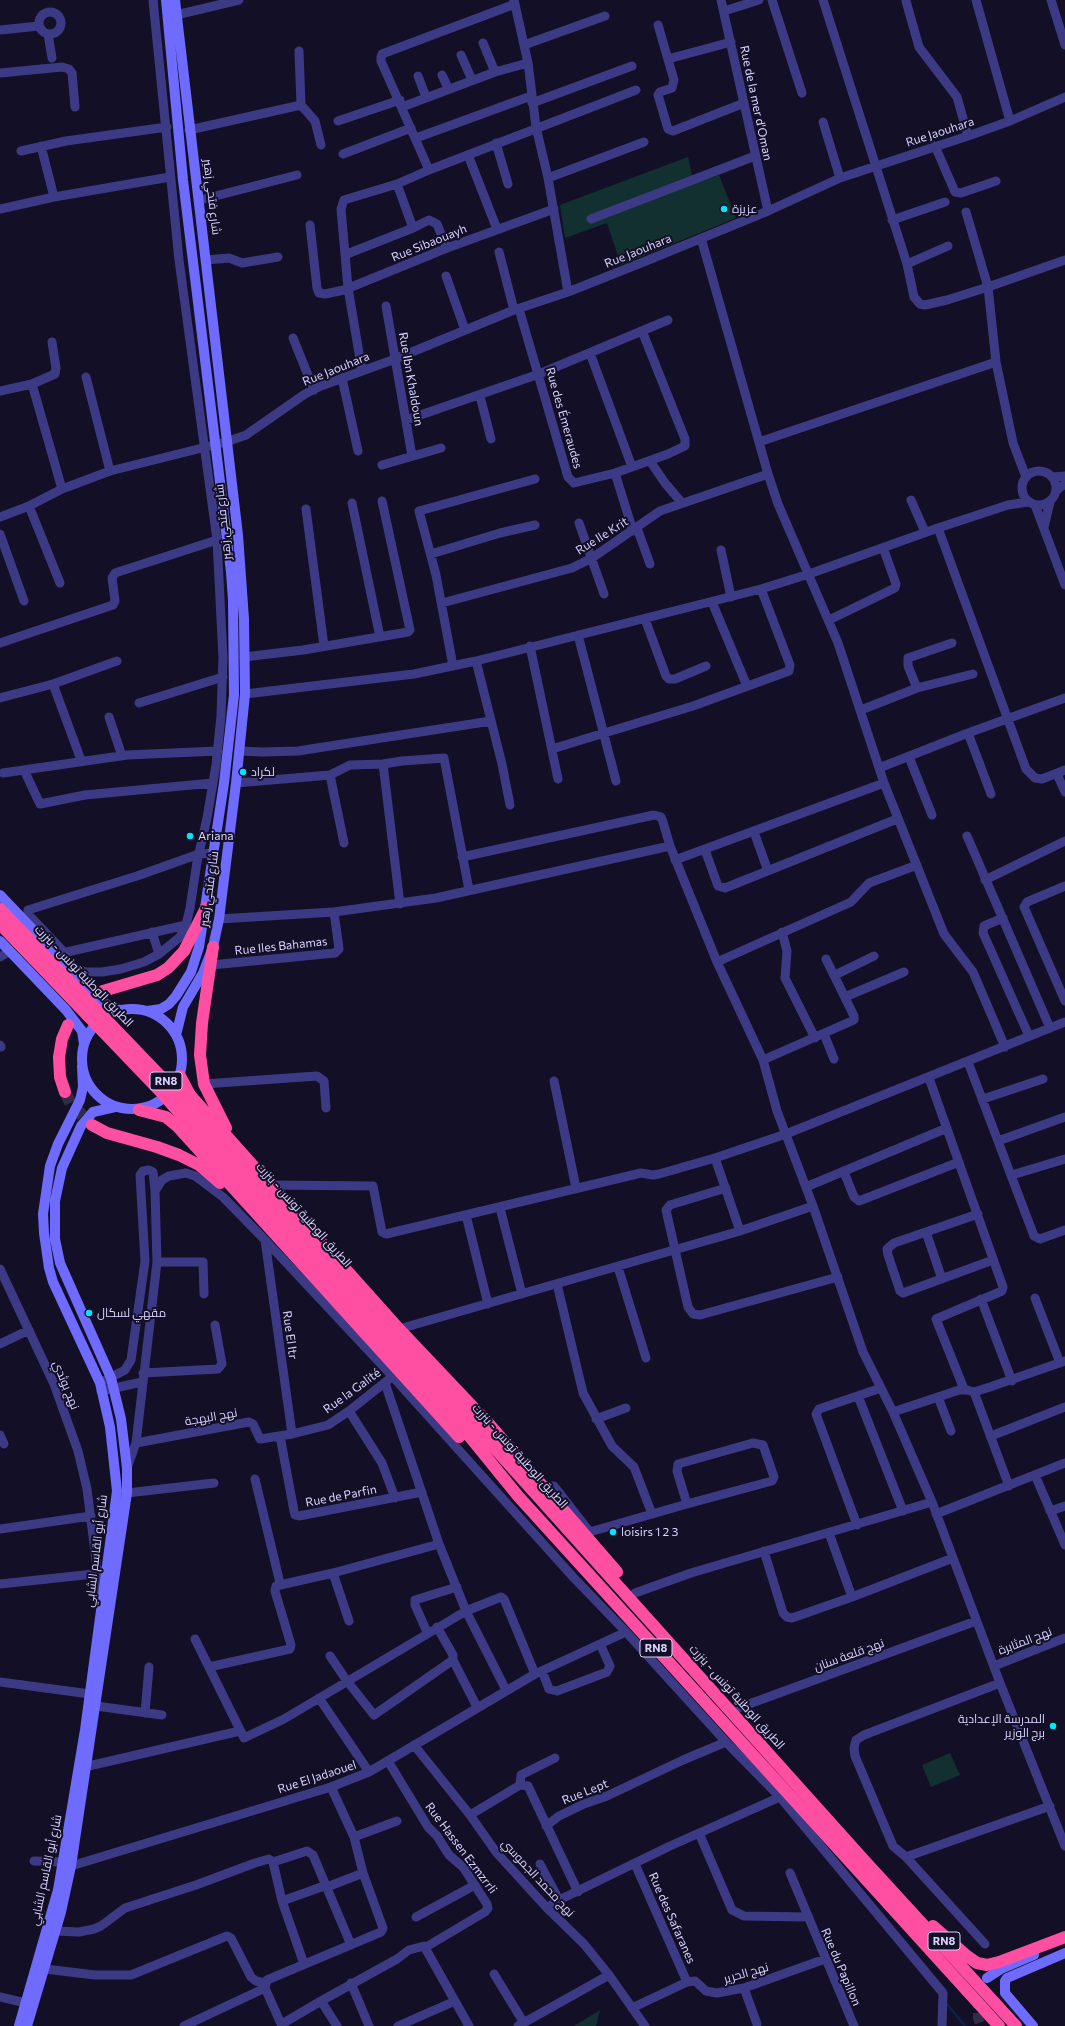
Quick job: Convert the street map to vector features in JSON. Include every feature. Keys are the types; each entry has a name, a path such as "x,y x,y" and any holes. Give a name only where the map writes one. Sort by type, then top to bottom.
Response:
{"highway":[{"path":"103,991 157,975 168,968 184,951 206,908"},
{"name":"الطريق الوطنية تونس - بنزرت","path":"0,909 167,1083 470,1437 518,1496 999,2026"},
{"name":"الطريق الوطنية تونس - بنزرت","path":"0,924 159,1090 321,1263 707,1684 862,1859 1016,2026"},
{"path":"213,947 200,1038 200,1055 204,1084 224,1126 259,1172"},
{"path":"65,1092 60,1077 59,1057 62,1039 68,1026"},
{"path":"180,1076 190,1095 272,1185 399,1329 489,1424 635,1593"},
{"name":"RN8","path":"139,1110 166,1117 177,1126 457,1435 518,1496"},
{"name":"RN8","path":"92,1125 107,1133 157,1146 199,1165 234,1196 244,1200"},
{"name":"RN8","path":"635,1593 656,1616 707,1684"},
{"name":"RN8","path":"862,1859 887,1880 920,1914 1022,2026"},
{"name":"RN8","path":"920,1914 967,1956 977,1963 987,1964 999,1962 1065,1937"}],"street":[{"path":"67,964 86,972 102,972 144,962 159,954 180,937 186,925 218,751 223,677 217,540 210,445 179,260 170,177 167,127 153,0"},
{"name":"شارع فتحي زهير","path":"147,1011 161,1009 169,1004 184,985 191,972 200,946 229,752 234,695 235,658 231,572 210,445 166,0"},
{"name":"شارع فتحي زهير","path":"175,0 189,130 200,200 243,588 245,694 236,783 219,918 213,947 203,973 183,1007 176,1035"},
{"path":"176,15 239,0"},
{"name":"Rue de la mer d'Oman","path":"721,0 768,211"},
{"path":"724,11 759,0"},
{"path":"772,0 802,93"},
{"path":"823,0 907,264 914,297 920,304 925,305 947,300 1065,260"},
{"path":"976,0 1010,120"},
{"path":"1051,0 1065,45"},
{"path":"906,1 919,47 957,97 968,136"},
{"path":"429,170 401,104 381,62 382,54 515,2 528,63 531,99 554,209 568,292"},
{"path":"49,13 56,14 60,20 60,27 56,33 48,34 42,31 40,26 42,16 49,13"},
{"path":"524,44 605,16"},
{"path":"658,25 674,80 674,86 660,92 658,97 666,126 670,131 744,103"},
{"path":"0,30 40,26"},
{"path":"48,34 52,58"},
{"path":"668,59 731,42"},
{"path":"483,43 495,72"},
{"path":"299,51 301,105 315,121 320,145"},
{"path":"461,55 472,80"},
{"path":"338,121 426,97 495,72 528,63"},
{"path":"0,73 62,66 69,68 72,73 75,107"},
{"path":"416,138 632,66"},
{"path":"442,75 448,88"},
{"path":"418,76 426,97"},
{"path":"362,371 348,288 347,254 341,209 342,202 346,199 397,184 536,127 636,90"},
{"name":"Rue Jaouhara","path":"0,517 29,506 62,489 110,471 226,442 253,431 314,390 342,378 395,359 517,309 568,292 768,211 840,178 875,165 968,136 1065,97"},
{"path":"189,130 301,105"},
{"path":"823,122 840,178"},
{"path":"21,150 167,127"},
{"path":"343,154 411,128"},
{"path":"548,178 644,142"},
{"path":"496,143 508,184"},
{"path":"41,146 54,197"},
{"path":"935,146 955,192 961,193 996,182"},
{"path":"468,155 497,229"},
{"path":"590,219 755,156"},
{"path":"200,200 297,175"},
{"path":"0,209 54,197 170,177"},
{"path":"397,184 413,228"},
{"path":"892,220 945,202"},
{"name":"Rue Sibaouayh","path":"310,225 317,288 319,293 325,294 348,288 447,248 554,209"},
{"path":"966,212 988,287 996,362 1012,443 1022,462 1026,477"},
{"path":"347,254 413,228 429,220 434,222 447,248"},
{"path":"701,238 768,474 784,521 829,620 897,819 944,934 973,972 1005,1046"},
{"path":"907,264 948,246"},
{"name":"Rue des Émeraudes","path":"499,252 539,374 569,480 577,483 615,473 682,449 685,446 685,439 642,331"},
{"path":"206,260 230,258 242,263 278,258"},
{"path":"446,276 465,330"},
{"name":"Rue Ibn Khaldoun","path":"386,306 412,456"},
{"path":"406,420 480,396 539,374 668,320"},
{"path":"293,338 314,390"},
{"path":"0,391 32,384 55,374 56,368 52,342"},
{"path":"590,353 632,467"},
{"path":"759,442 996,362"},
{"path":"86,377 110,471"},
{"path":"342,378 358,451"},
{"path":"32,384 62,489"},
{"path":"480,396 491,439"},
{"path":"382,465 441,448"},
{"path":"650,461 665,483 682,503"},
{"path":"1022,462 1035,471 1045,472 1053,477 1065,476"},
{"path":"1035,471 1026,477 1022,484 1022,492 1031,503 1044,527 1065,585"},
{"path":"615,473 635,529 650,564"},
{"name":"Rue Ile Krit","path":"442,603 563,572 592,558 660,511 768,474"},
{"path":"1053,477 1056,490"},
{"path":"453,666 442,603 431,554 419,514 422,509 535,479"},
{"path":"1044,527 1050,502 1056,490 1065,484"},
{"path":"1008,505 1022,492"},
{"path":"911,500 925,532"},
{"path":"244,657 380,637 410,630 382,501"},
{"path":"245,694 373,679 476,661 530,646 645,619 760,589 809,574 925,532 1008,505 1031,503 1043,505 1050,502"},
{"path":"352,503 380,637"},
{"path":"29,506 60,584"},
{"path":"306,509 324,646"},
{"path":"580,523 604,594"},
{"path":"431,554 500,533 535,525"},
{"path":"938,528 1029,774 1035,778 1042,779 1061,772 1065,792"},
{"path":"0,534 24,601"},
{"path":"0,643 113,605 115,601 112,578 115,573 217,540"},
{"path":"721,550 731,597"},
{"path":"829,620 895,588 896,584 885,553"},
{"path":"552,749 693,706 787,672 790,668 760,589"},
{"path":"712,602 747,686"},
{"path":"645,619 668,679 675,679 706,666"},
{"path":"578,635 616,782"},
{"path":"917,688 908,666 908,658 952,643"},
{"path":"530,646 558,779"},
{"path":"0,698 53,684 117,661"},
{"path":"476,661 510,805"},
{"path":"861,710 917,688 973,674"},
{"path":"139,703 223,677"},
{"path":"53,684 81,760"},
{"path":"879,768 968,733 1008,720 1065,698"},
{"path":"109,717 122,756"},
{"path":"239,751 298,751 491,722"},
{"path":"968,733 991,794"},
{"path":"3,773 81,760 122,756 218,751"},
{"path":"909,757 932,815"},
{"path":"236,783 330,775 350,765 383,764 444,758 469,890"},
{"path":"383,764 400,904"},
{"path":"24,770 40,804 85,795 213,783"},
{"path":"330,775 344,844"},
{"path":"675,860 884,783"},
{"path":"462,857 654,815 661,817 675,860 717,962 763,1060 777,1111 813,1206 862,1352 893,1412 932,1502 976,1621 1065,1846"},
{"path":"705,850 720,888 725,888 897,819"},
{"path":"754,832 768,871"},
{"path":"967,836 1050,1028"},
{"path":"985,880 1065,841"},
{"path":"219,918 334,912 400,904 670,846"},
{"path":"186,925 71,952 64,952 28,914 28,910 138,876 199,854 215,853"},
{"path":"717,962 851,902 869,883 917,865"},
{"path":"1064,887 1027,902 1024,907 1065,1001"},
{"path":"0,895 105,1005 113,1009 134,1009 147,1011 158,1016 169,1024 176,1035 183,1055 180,1076 173,1089 162,1100 149,1107 139,1110 115,1107 103,1100 93,1091 86,1079 82,1066 84,1039 82,1031 66,1010 0,940"},
{"name":"Rue Iles Bahamas","path":"211,965 335,953 339,948 334,912"},
{"path":"1003,918 984,926 983,933 1029,1036"},
{"path":"152,932 159,954"},
{"path":"782,932 787,951 786,978 834,1058"},
{"path":"0,957 10,951"},
{"path":"835,975 874,956"},
{"path":"763,1060 854,1020 854,1016 826,959"},
{"path":"845,997 904,972"},
{"path":"82,1054 86,1039 94,1026 106,1016 121,1010"},
{"path":"272,1185 373,1186 382,1232 384,1234 500,1208 641,1173 654,1175 715,1158 786,1134 929,1078 1029,1036 1050,1028 1064,1025"},
{"path":"968,1062 983,1098 1034,1236 1040,1239 1065,1230"},
{"name":"شارع أبو القاسم الشابي","path":"82,1066 83,1087 80,1100 53,1157 43,1214 45,1248 53,1282 101,1387 110,1427 117,1491 90,1694 83,1768"},
{"path":"204,1084 317,1076 324,1081 326,1108"},
{"path":"929,1078 960,1162 1003,1290 939,1317 936,1321 964,1389"},
{"path":"983,1098 1043,1079"},
{"path":"554,1081 576,1188"},
{"name":"شارع أبو القاسم الشابي","path":"19,2026 45,1969 56,1931 83,1768 96,1706 107,1574 127,1493 127,1468 121,1419 112,1383 60,1263 55,1239 55,1201 62,1168 80,1128 93,1112 115,1107"},
{"path":"998,1141 1065,1117"},
{"path":"806,1187 947,1128"},
{"path":"715,1158 740,1231"},
{"path":"1012,1175 1065,1159"},
{"path":"844,1172 854,1197 859,1201 960,1162"},
{"path":"112,1383 125,1370 131,1360 145,1261 140,1175 143,1171 149,1170 153,1172 155,1191 157,1262 142,1378 136,1442 127,1468"},
{"path":"155,1191 162,1180 168,1176 186,1173 195,1176 223,1197 265,1240 393,1377 564,1567 780,1798 943,1993 942,2026"},
{"path":"726,1188 667,1207 666,1214 674,1250 688,1307 691,1312 696,1315 838,1277"},
{"path":"399,1329 740,1231 813,1206"},
{"path":"500,1208 522,1294"},
{"path":"978,1214 894,1243 887,1249 900,1292 904,1293 993,1260"},
{"path":"466,1216 488,1304"},
{"path":"926,1232 942,1279"},
{"name":"Rue El Itr","path":"265,1240 292,1434"},
{"path":"157,1262 203,1262 204,1294"},
{"path":"618,1267 646,1358"},
{"name":"نهج بوثدي","path":"0,1269 54,1384 78,1451 88,1489 91,1516 107,1574"},
{"path":"558,1284 582,1389 596,1419 612,1446 634,1467 652,1514"},
{"path":"893,1412 964,1389 974,1392 1012,1381 1063,1362 1035,1298"},
{"path":"981,1299 1012,1381"},
{"path":"101,1387 112,1383 142,1378 218,1369 222,1364 215,1325"},
{"path":"0,1344 29,1330"},
{"name":"Rue la Galité","path":"280,1436 328,1425 349,1412 393,1377"},
{"path":"385,1383 440,1544 466,1611 506,1690"},
{"path":"857,1525 816,1414 819,1409 880,1388"},
{"path":"974,1392 1010,1486"},
{"path":"858,1396 903,1511"},
{"path":"938,1397 951,1431"},
{"path":"991,1436 1065,1407"},
{"path":"596,1419 626,1408"},
{"path":"349,1412 384,1467 395,1498"},
{"name":"نهج البهجة","path":"136,1442 249,1422 253,1424 260,1439 280,1436"},
{"path":"0,1435 4,1444"},
{"name":"Rue de Parfin","path":"280,1436 295,1515 303,1516 422,1492"},
{"path":"542,1486 554,1486 590,1531 688,1504 773,1480 774,1477 763,1445 753,1443 678,1464 676,1471 688,1504"},
{"path":"936,1514 1065,1463"},
{"path":"1034,1475 1065,1545"},
{"path":"255,1479 280,1583"},
{"path":"127,1493 214,1483"},
{"path":"635,1593 692,1573 932,1502"},
{"path":"1050,1511 1065,1506"},
{"path":"0,1529 91,1516"},
{"path":"829,1533 852,1597"},
{"path":"209,1667 290,1649 291,1644 275,1591 276,1586 280,1583 333,1573 440,1544"},
{"path":"764,1551 783,1613 787,1617 797,1617 953,1558"},
{"path":"333,1573 349,1621"},
{"path":"0,1584 107,1574"},
{"path":"428,1632 415,1605 415,1600 457,1586"},
{"path":"194,1639 244,1738 284,1719 428,1632 466,1611 502,1597 538,1672 550,1689 556,1691 607,1672 610,1666 600,1644"},
{"name":"نهج قلعة سنان","path":"730,1711 976,1621"},
{"path":"437,1627 454,1655 453,1660 477,1707"},
{"name":"Rue El Jadaouel","path":"34,1861 67,1864 331,1787 369,1772 538,1672 626,1632"},
{"name":"نهج المثابرة","path":"994,1666 1065,1638"},
{"path":"330,1656 347,1681 374,1715 453,1660"},
{"path":"145,1713 149,1667"},
{"path":"0,1682 90,1694"},
{"path":"985,1944 906,1857 893,1846 889,1840 855,1756 854,1748 856,1740 864,1735 1000,1682"},
{"path":"319,1698 369,1772"},
{"path":"96,1706 162,1715"},
{"path":"83,1768 240,1731"},
{"name":"Rue Lept","path":"546,1826 559,1816 636,1783 682,1760 726,1742"},
{"name":"نهج محمد الجموسي","path":"414,1745 470,1815 496,1852 547,1908 584,1944 645,2026"},
{"path":"520,1785 521,1775 555,1758"},
{"name":"Rue Hassen Ezmzrrli","path":"388,1761 428,1827 442,1843 449,1855 463,1867 487,1904 488,1908 462,1926 426,1946"},
{"path":"470,1815 520,1785 528,1786 578,1892"},
{"path":"184,2026 265,1985 267,1980 381,1932 383,1928 363,1874 354,1837 331,1787"},
{"path":"547,1908 559,1900 699,1833 780,1798"},
{"path":"906,1857 1050,1806"},
{"path":"354,1837 397,1821"},
{"path":"699,1833 732,1910 744,1916 807,1917"},
{"path":"56,1931 79,1932 94,1929 101,1926 125,1908 196,1885 255,1863 269,1859 273,1862 309,1851 313,1854 351,1945"},
{"path":"273,1862 282,1901 304,1964"},
{"name":"شارع أبو القاسم الشابي","path":"27,2026 30,2003 55,1900 67,1864"},
{"path":"540,1864 559,1900"},
{"name":"Rue des Safaranes","path":"635,1864 687,1982"},
{"name":"Rue du Papillon","path":"790,1873 807,1917 854,2026"},
{"path":"282,1901 363,1874"},
{"path":"416,1917 475,1885"},
{"path":"45,1969 95,1974 131,1975 227,1936 231,1938 251,1977 265,1985 282,2025 351,1983 397,1959 409,1950 420,1946 426,1946 469,2026"},
{"path":"988,1978 1001,1969 1065,1941"},
{"path":"1033,2026 1005,1993 1005,1981 1007,1978 1065,1953"},
{"name":"نهج الحرير","path":"687,1982 695,1981 706,1991 712,1993 744,1988 825,1959"},
{"path":"494,1974 521,2024 608,1975"},
{"path":"632,2008 687,1982"},
{"path":"351,1983 369,2026"},
{"path":"744,1988 756,2024"},
{"path":"0,1997 30,2003"},
{"path":"321,2001 337,2026"},
{"path":"404,2025 455,2001"}],"green space":[{"path":"688,157 694,184 719,175 736,218 621,265 607,223 565,238 560,205"},
{"path":"950,1753 960,1775 931,1787 922,1765"},
{"path":"600,2010 596,2026 574,2026"}],"waterway":[{"path":"947,2004 965,2026"}],"tunnel":[{"path":"65,1092 71,1104 92,1125"},
{"path":"978,1998 978,2018 981,2026"}],"place":[{"name":"عزيزة","path":"724,209"},
{"name":"لكراد","path":"243,772"},
{"name":"Ariana","path":"190,836"},
{"name":"مقهي لسكال","path":"89,1313"},
{"name":"loisirs 1 2 3","path":"613,1532"},
{"name":"المدرسة الإعدادية برج الوزير","path":"1053,1726"}]}
